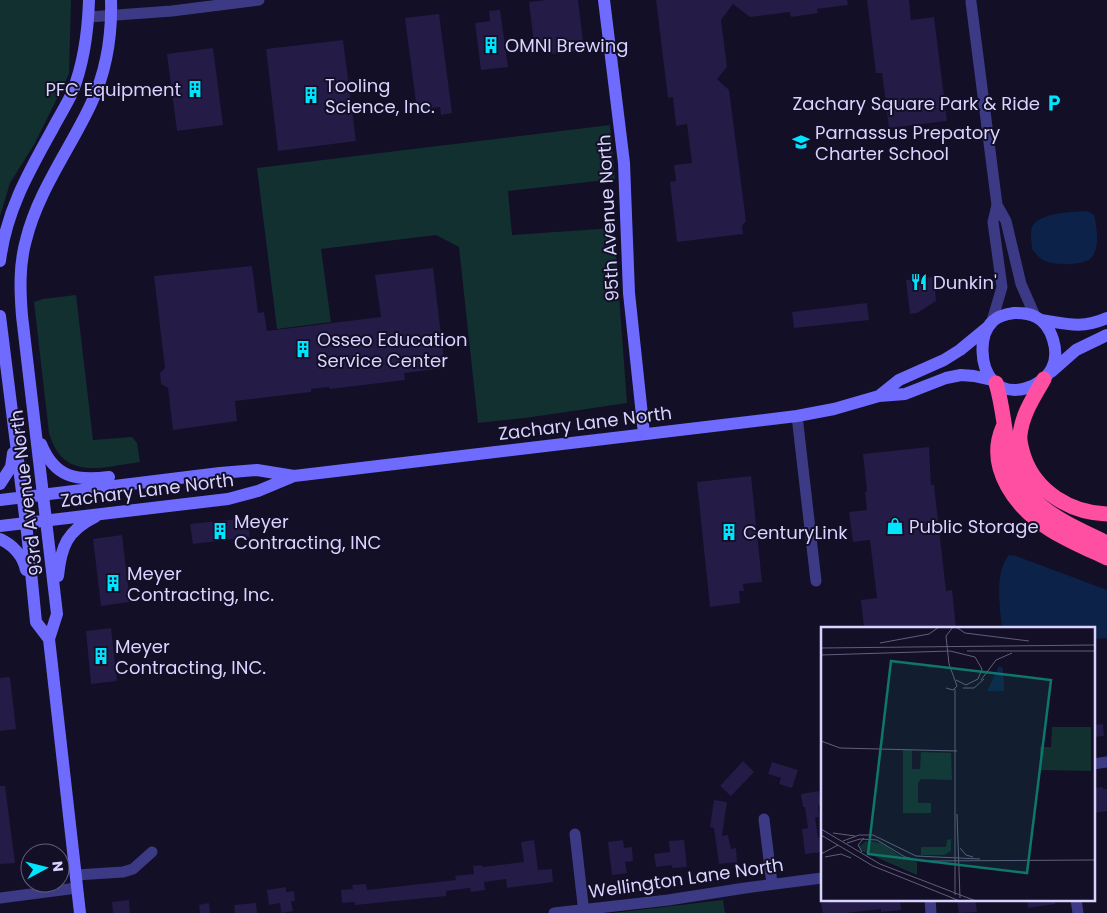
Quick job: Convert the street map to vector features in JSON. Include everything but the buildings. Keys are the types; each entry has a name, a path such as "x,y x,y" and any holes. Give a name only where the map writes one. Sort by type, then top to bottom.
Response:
{"highway":[{"path":"1047,376 1024,416 1022,424 1020,437 1026,464 1039,483 1061,501 1080,510 1107,514"},
{"path":"994,382 1000,397 1009,452 1014,468 1025,488 1054,517 1107,543"},
{"path":"1004,424 998,446 998,463 1007,486 1019,503 1035,519 1052,530 1107,558"}],"main road":[{"path":"0,261 5,234 16,198 71,95 79,73 86,44 89,0"},
{"name":"93rd Avenue North","path":"80,913 49,639 57,614 56,599 22,309 21,280 26,240 36,209 92,102 103,71 112,16 111,0"},
{"name":"95th Avenue North","path":"604,0 624,155 629,293 644,434"},
{"path":"1107,318 1093,324 1076,325 1014,312 997,318 991,324 984,339 982,349 984,359 994,382 1011,389 1022,389 1034,386 1076,350 1107,336"},
{"name":"93rd Avenue North","path":"0,316 26,523 36,622 49,639"},
{"path":"1038,318 1047,328 1054,345 1054,364 1047,376"},
{"name":"Zachary Lane North","path":"879,396 899,380 944,360 960,350 991,324"},
{"name":"Zachary Lane North","path":"0,526 228,499 258,491 294,476 797,416 834,409 879,396 905,394 961,374 994,382"},
{"path":"0,484 11,467 14,430"},
{"path":"37,434 46,456 60,471 74,477 87,480 162,470 183,476"},
{"name":"Zachary Lane North","path":"0,500 183,476 257,470 294,476"},
{"path":"56,599 61,553 67,540 75,529 101,514"},
{"path":"0,539 9,544 24,560 27,578 32,586"}],"street":[{"path":"88,17 172,11 259,0"},
{"path":"971,2 997,205 993,222 1002,287 991,324"},
{"path":"997,205 1006,221 1021,284 1038,318"},
{"path":"797,416 816,581"},
{"path":"1094,764 1107,762"},
{"path":"764,819 772,884"},
{"path":"575,834 584,911"},
{"path":"0,898 133,869 152,852"},
{"name":"Wellington Lane North","path":"554,913 676,899 821,878"},
{"path":"930,900 932,913"},
{"path":"1076,900 1078,913"}],"green space":[{"path":"0,0 71,0 69,74 35,143 10,183 0,216"},
{"path":"610,125 615,179 508,191 512,235 614,228 627,403 478,423 459,247 436,235 321,249 331,322 277,329 257,168"},
{"path":"76,295 93,440 132,437 137,443 140,462 86,468 74,465 64,459 55,449 49,433 34,302"},
{"path":"723,900 725,913 613,913"}],"water":[{"path":"1087,211 1094,215 1097,237 1095,253 1088,260 1069,264 1048,262 1037,255 1032,249 1031,231 1033,225 1038,221 1058,213"},
{"path":"1009,555 1016,556 1107,590 1107,638 1094,639 1094,627 1002,627 999,590 1004,562"}],"place":[{"name":"OMNI Brewing","path":"491,45"},
{"name":"PFC Equipment","path":"195,89"},
{"name":"Tooling Science, Inc.","path":"311,95"},
{"name":"Zachary Square Park & Ride","path":"1054,103"},
{"name":"Parnassus Prepatory Charter School","path":"801,142"},
{"name":"Dunkin'","path":"919,282"},
{"name":"Osseo Education Service Center","path":"303,349"},
{"name":"Public Storage","path":"895,526"},
{"name":"Meyer Contracting, INC","path":"220,531"},
{"name":"CenturyLink","path":"729,532"},
{"name":"Meyer Contracting, Inc.","path":"113,583"},
{"name":"Meyer Contracting, INC.","path":"101,656"}]}
